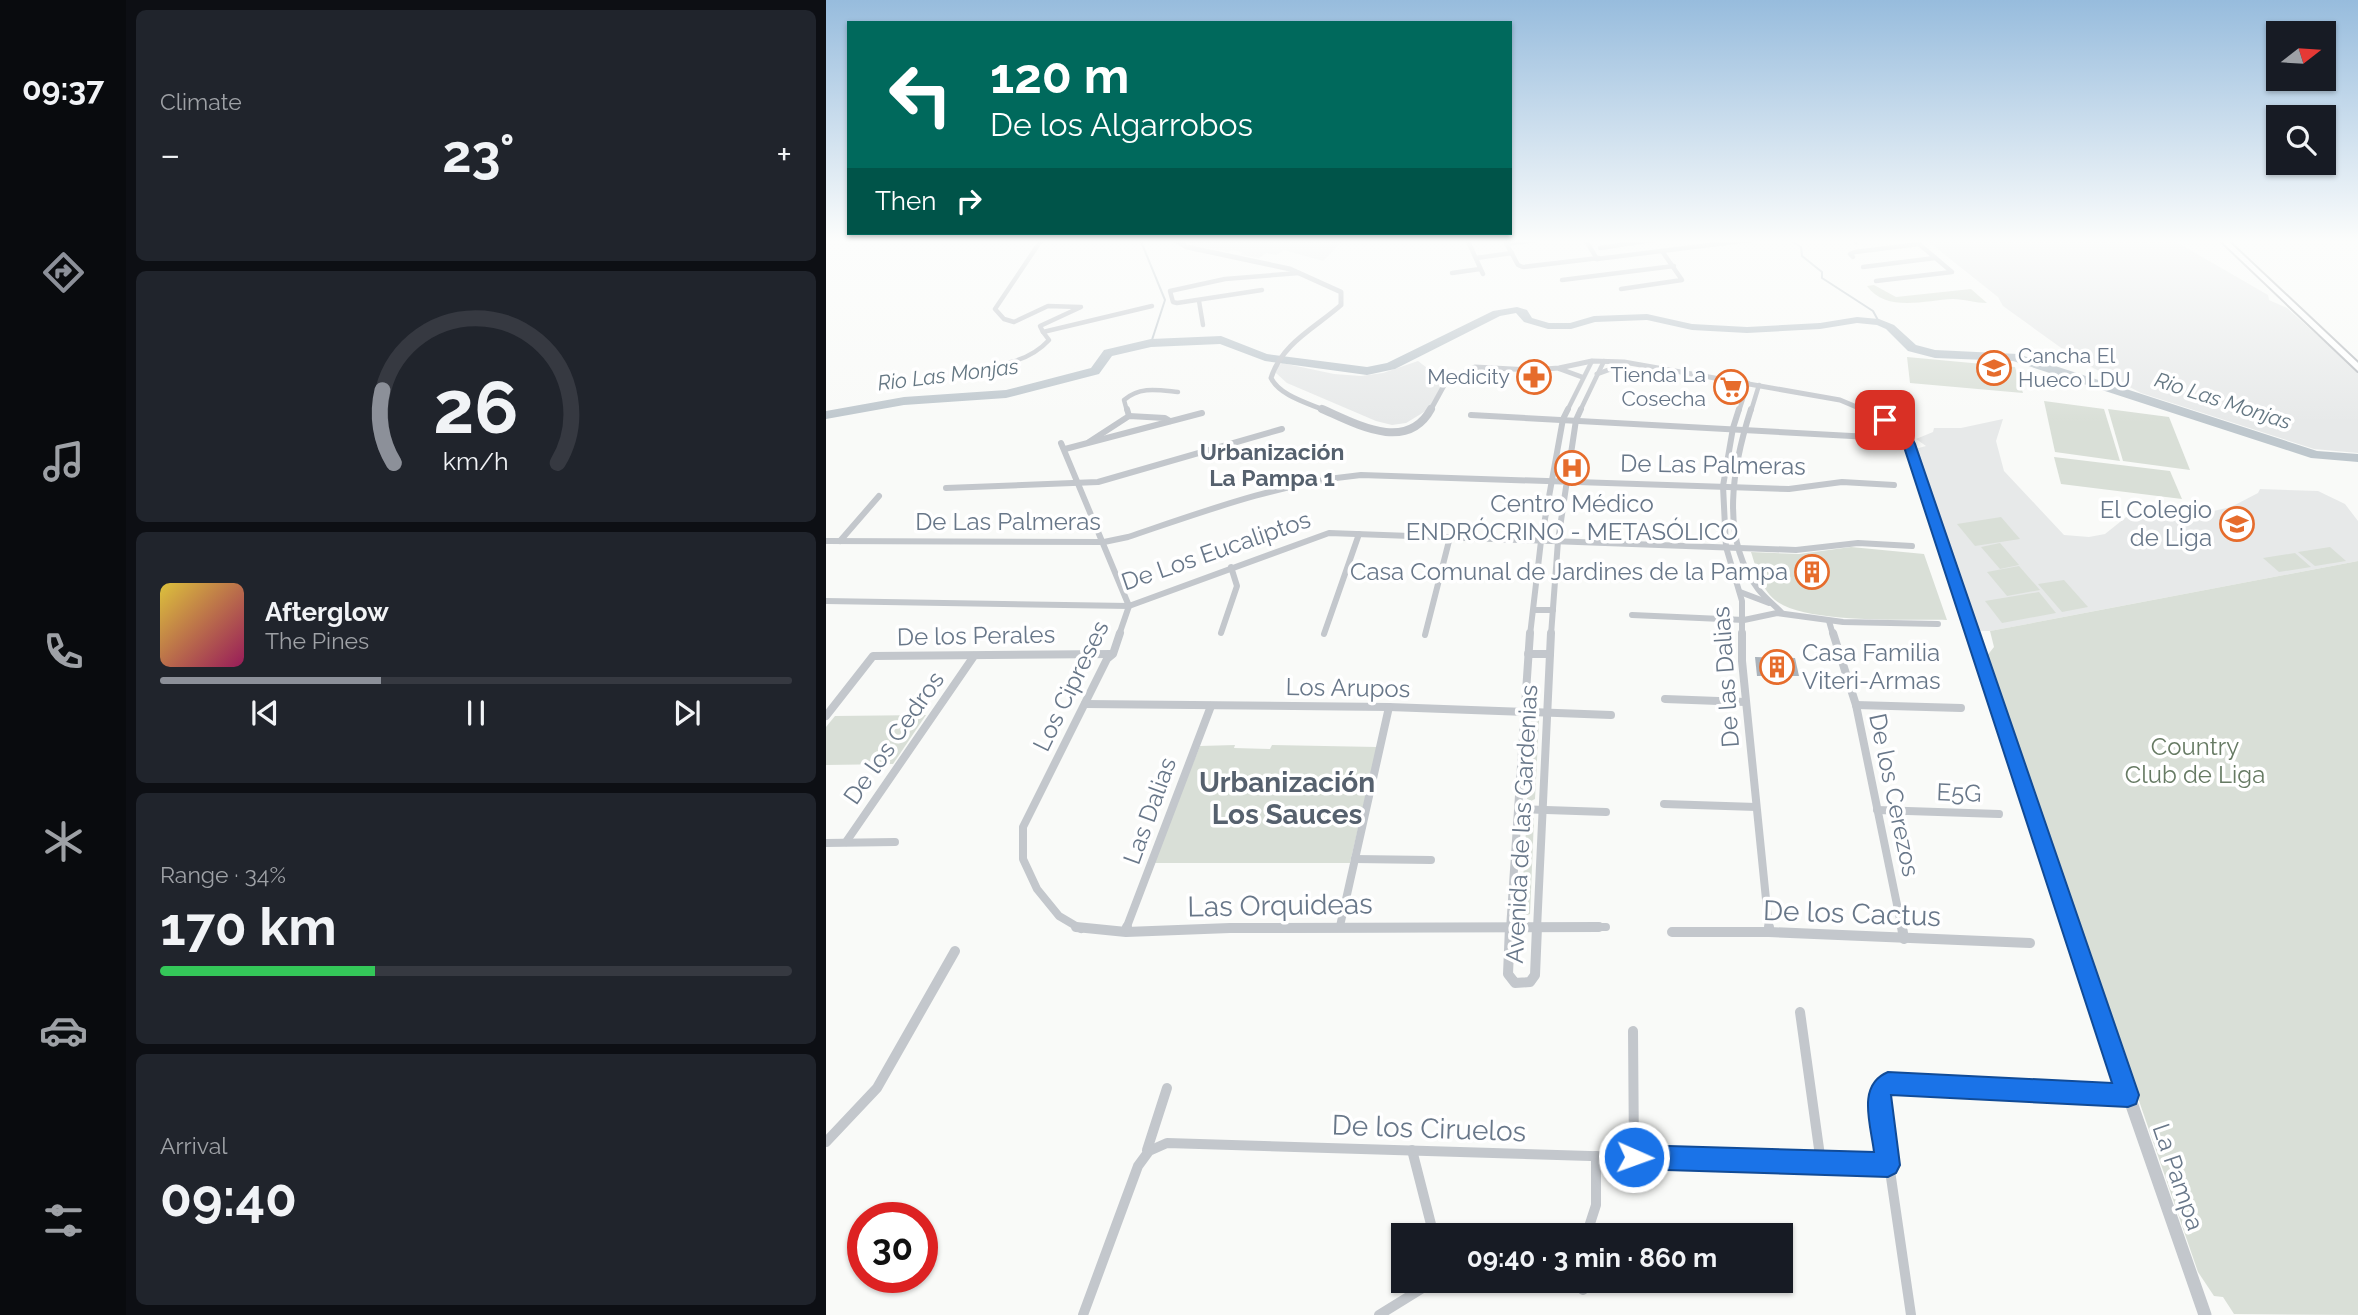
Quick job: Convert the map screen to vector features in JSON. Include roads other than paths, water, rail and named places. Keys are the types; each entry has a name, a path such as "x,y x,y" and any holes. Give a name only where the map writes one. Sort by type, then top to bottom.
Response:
{"highway":[{"path":"2287,300 2358,368"},
{"path":"2296,300 2358,358"}],"street":[{"path":"972,368 1006,364 1039,350 1049,340 1040,326 1082,308 1048,306 1014,322 1004,319 995,309 1001,300"},
{"path":"1173,300 1174,303 1202,300"},
{"name":"La Pampa","path":"1342,300 1332,313 1284,352 1274,366 1271,379 1292,396 1376,432 1405,431 1426,420 1447,380 1462,371 1484,367 1559,368 1604,361 1754,384 1856,405 1891,424 1908,441 2128,1095 2206,1315"},
{"path":"1199,301 1203,326"},
{"path":"1043,332 1152,306"},
{"name":"Avenida de las Gardenias","path":"1592,361 1563,419 1541,541 1528,654 1510,929 1508,974 1515,983 1530,982 1535,975 1550,654 1558,541 1566,482 1576,420 1604,361"},
{"path":"1597,374 1613,367 1638,365"},
{"path":"1559,368 1582,377"},
{"name":"De las Dalias","path":"1754,384 1733,428 1723,486 1726,547 1740,592 1744,620 1742,661 1745,702 1769,932"},
{"name":"De las Dalias","path":"1754,384 1732,487 1737,547 1748,577 1770,603 1782,612"},
{"path":"1129,416 1124,400 1132,391 1142,389 1178,392"},
{"path":"1089,442 1156,427 1202,413"},
{"path":"1471,415 1870,437"},
{"path":"1089,442 1129,416 1166,418 1170,421"},
{"path":"946,488 1080,484 1120,477 1282,429"},
{"name":"Los Cipreses","path":"1023,827 1107,659 1113,654 1129,606 1063,446 1089,442"},
{"name":"De Las Palmeras","path":"826,541 1104,542 1128,537 1277,488 1329,477 1361,475 1788,489 1842,482 1894,485"},
{"path":"840,541 878,496"},
{"name":"De Los Eucaliptos","path":"826,601 1129,606 1323,533 1796,550 1858,542 1912,546"},
{"path":"1324,634 1359,534"},
{"path":"1425,635 1450,537"},
{"path":"1221,633 1236,589 1231,567"},
{"path":"1740,592 1770,603"},
{"path":"1534,610 1553,610"},
{"path":"1632,615 1744,620 1760,613 1782,612 1829,621 1938,624"},
{"name":"De los Cerezos","path":"1829,621 1856,705 1904,939"},
{"name":"De los Perales","path":"826,716 873,656 1113,654"},
{"path":"1528,654 1550,654"},
{"name":"De los Cedros","path":"846,842 974,656"},
{"path":"1665,699 1745,702"},
{"name":"Los Arupos","path":"1085,704 1389,707 1611,715"},
{"path":"1856,705 1961,708"},
{"name":"Las Dalias","path":"1126,930 1211,706"},
{"path":"1340,926 1389,707"},
{"path":"1664,804 1756,807"},
{"path":"1519,809 1606,812"},
{"name":"E5G","path":"1877,810 1999,814"},
{"name":"Las Orquideas","path":"1023,827 1023,856 1035,887 1057,914 1079,929 1606,927"},
{"path":"826,843 895,842"},
{"path":"1355,859 1431,860"},
{"name":"De los Cactus","path":"1672,932 1769,932 2030,943"},
{"path":"826,1142 861,1108 877,1088 955,951"},
{"path":"1800,1012 1821,1163"},
{"path":"1633,1031 1634,1157"},
{"path":"1911,1315 1888,1165 1879,1095 1881,1088 1888,1083 2128,1095"},
{"path":"1083,1315 1134,1177 1147,1150 1167,1088"},
{"name":"De los Ciruelos","path":"1147,1150 1158,1144 1171,1142 1888,1165"},
{"path":"1412,1150 1431,1223"},
{"path":"1590,1223 1596,1205 1596,1156"},
{"path":"1379,1315 1415,1293"}],"waterway":[{"path":"1151,343 1165,300"},
{"path":"1857,300 1873,311 1879,322"},
{"name":"Rio Las Monjas","path":"826,415 904,401 1006,394 1095,371 1108,353 1151,343 1221,340 1265,357 1367,371 1391,366 1497,313 1517,310 1523,312 1528,320 1548,326 1571,326 1594,319 1647,317 1692,327 1747,330 1820,326 1857,320 1879,322 1890,327 1912,348 1935,354 2014,357 2316,455 2358,458"}],"place":[{"name":"Cancha El Hueco LDU","path":"1994,368"},
{"name":"Medicity","path":"1534,377"},
{"name":"Tienda La Cosecha","path":"1731,387"},
{"name":"Centro Médico ENDRÓCRINO - METASÓLICO","path":"1572,468"},
{"name":"El Colegio de Liga","path":"2237,524"},
{"name":"Casa Comunal de Jardines de la Pampa","path":"1812,572"},
{"name":"Casa Familia Viteri-Armas","path":"1777,667"}],"district":[{"name":"Urbanización La Pampa 1","path":"1272,465"},
{"name":"Urbanización Los Sauces","path":"1287,798"}],"park label":[{"name":"Country Club de Liga","path":"2195,761"}]}
